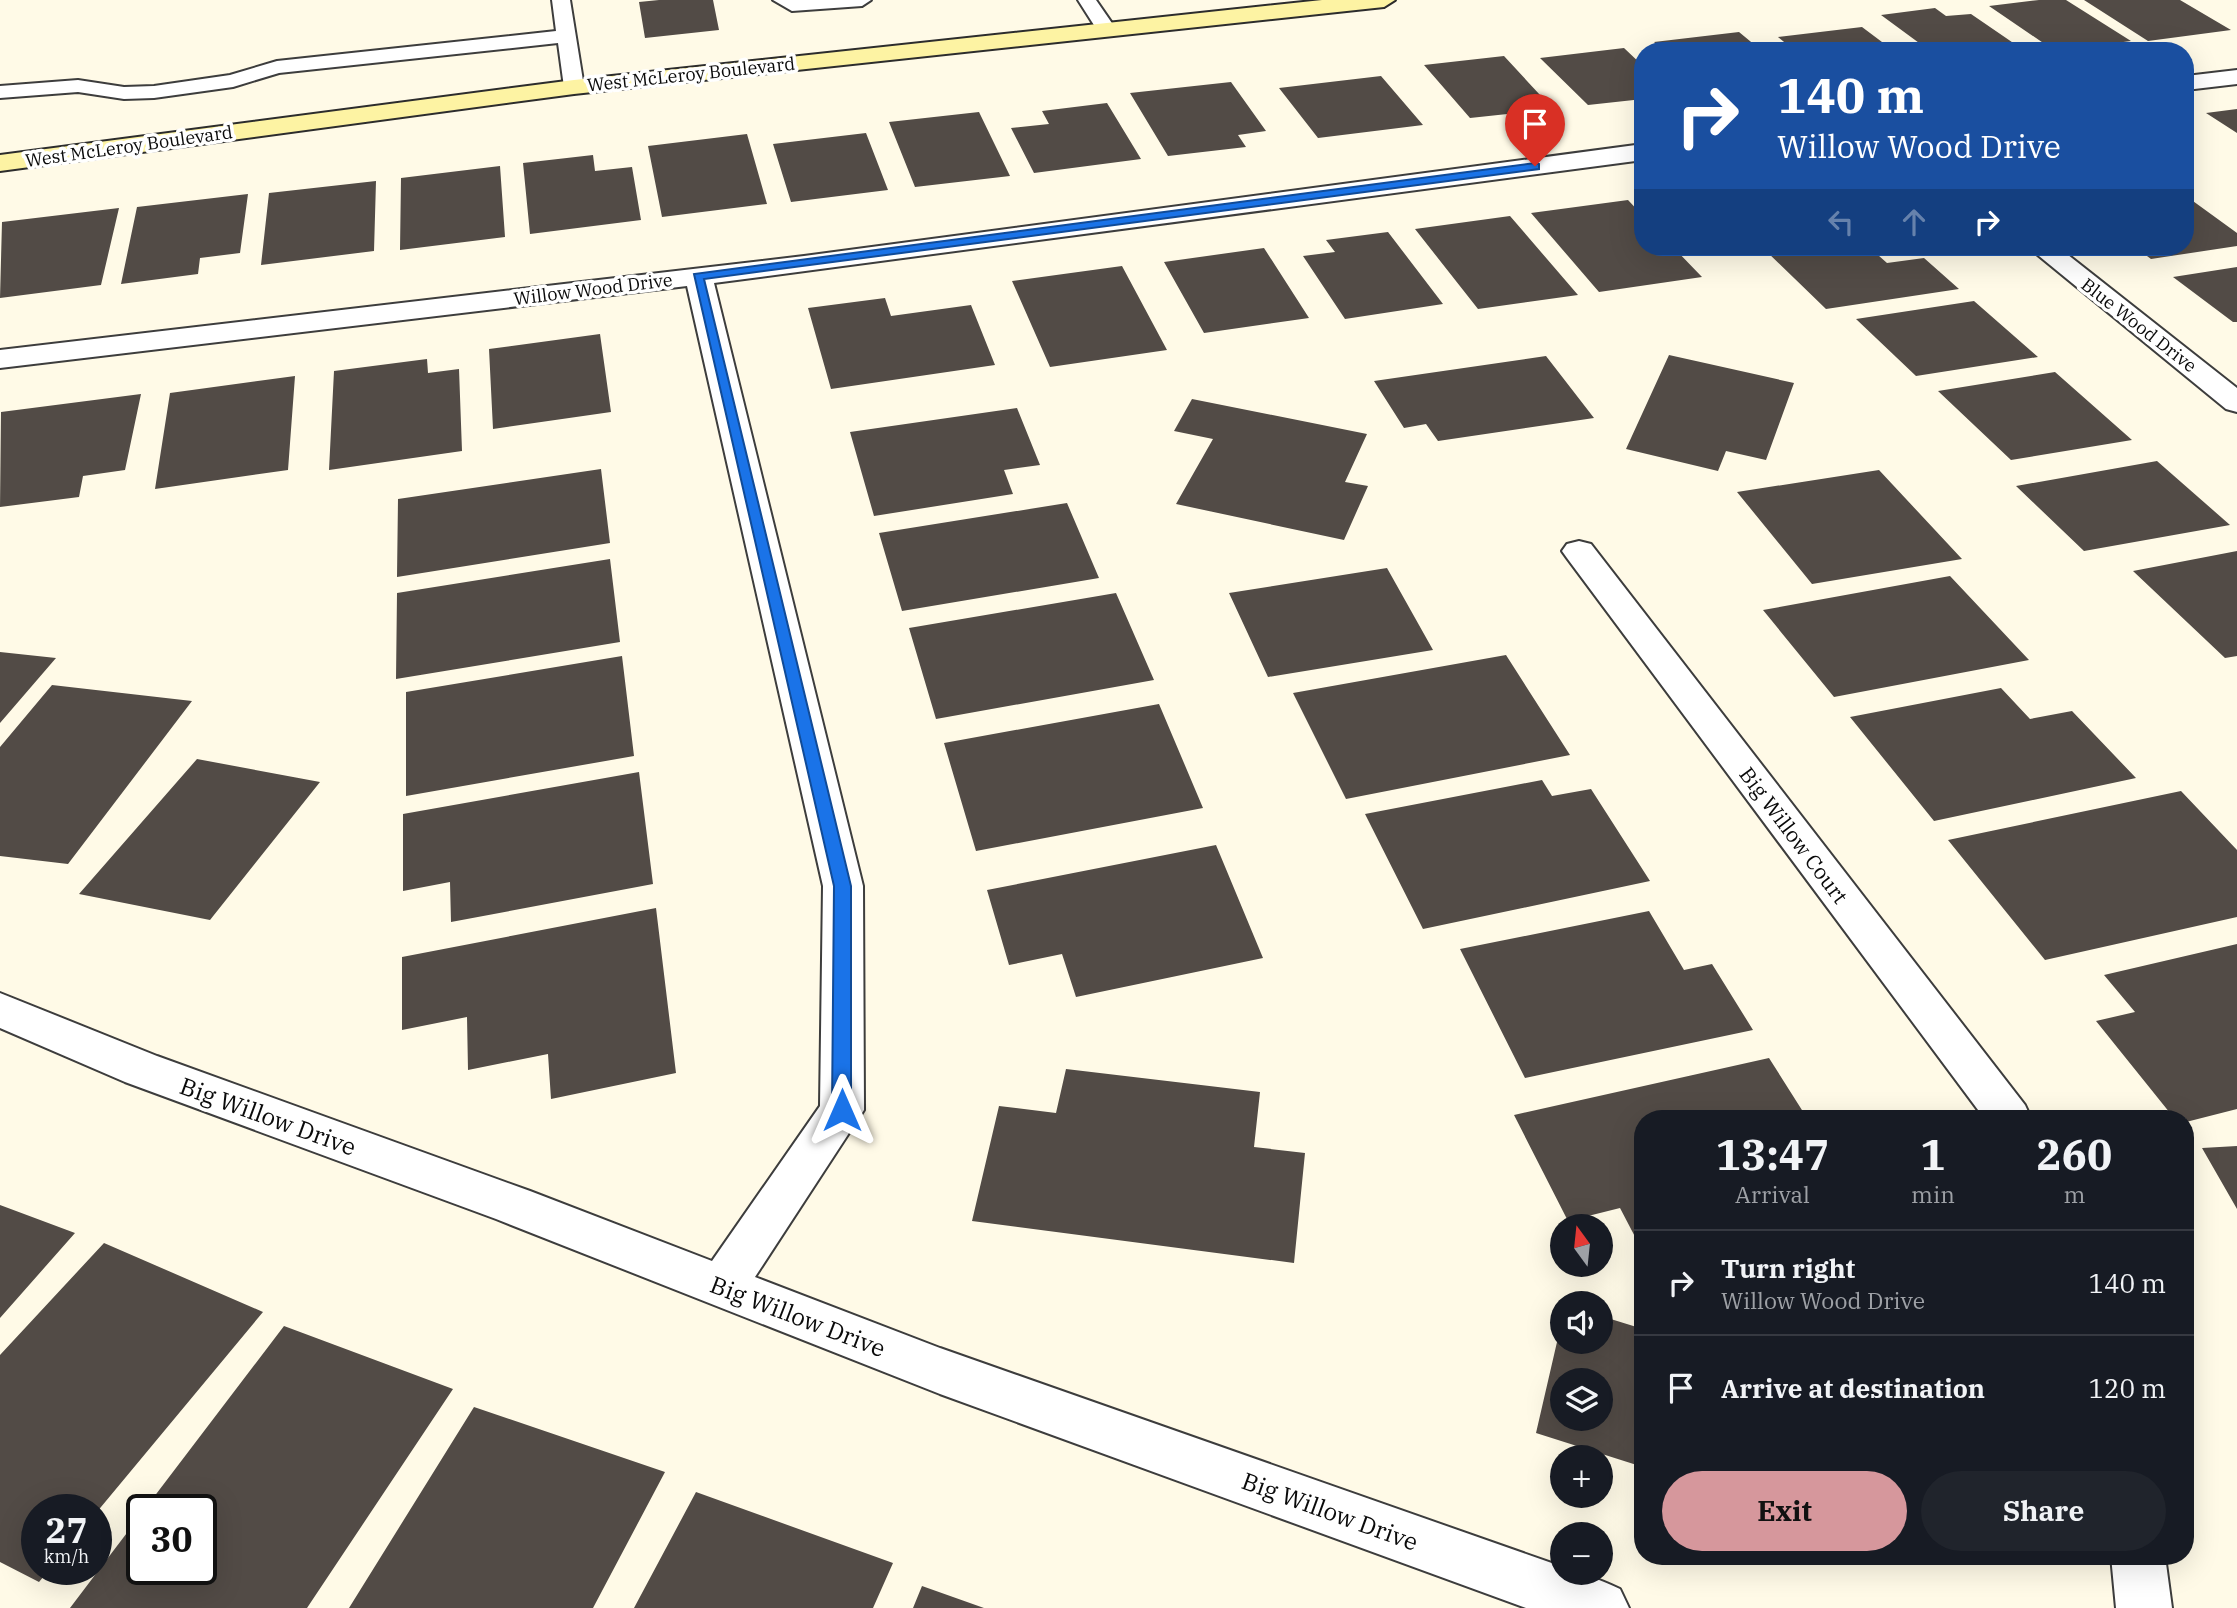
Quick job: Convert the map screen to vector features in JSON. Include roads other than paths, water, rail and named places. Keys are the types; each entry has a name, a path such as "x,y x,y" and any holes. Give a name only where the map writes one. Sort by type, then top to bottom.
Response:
{"main road":[{"name":"West McLeroy Boulevard","path":"0,163 574,87 1384,0"}],"street":[{"path":"2194,82 2237,76"},
{"name":"Willow Wood Drive","path":"0,359 698,276 1634,153"},
{"name":"Blue Wood Drive","path":"2051,256 2237,403"},
{"path":"698,276 842,886 842,1110 722,1286"},
{"name":"Big Willow Court","path":"1579,551 2003,1110"},
{"name":"Big Willow Drive","path":"0,1010 141,1069 722,1286 940,1371 1601,1608"},
{"path":"2139,1565 2144,1608"}],"lane":[{"path":"561,0 574,87"},
{"path":"782,0 792,5 862,0"},
{"path":"1087,0 1106,29"},
{"path":"225,63 277,67 566,36"},
{"path":"0,92 78,86 124,93 154,92 233,81 277,67"},
{"path":"78,86 103,78 140,72"}]}
